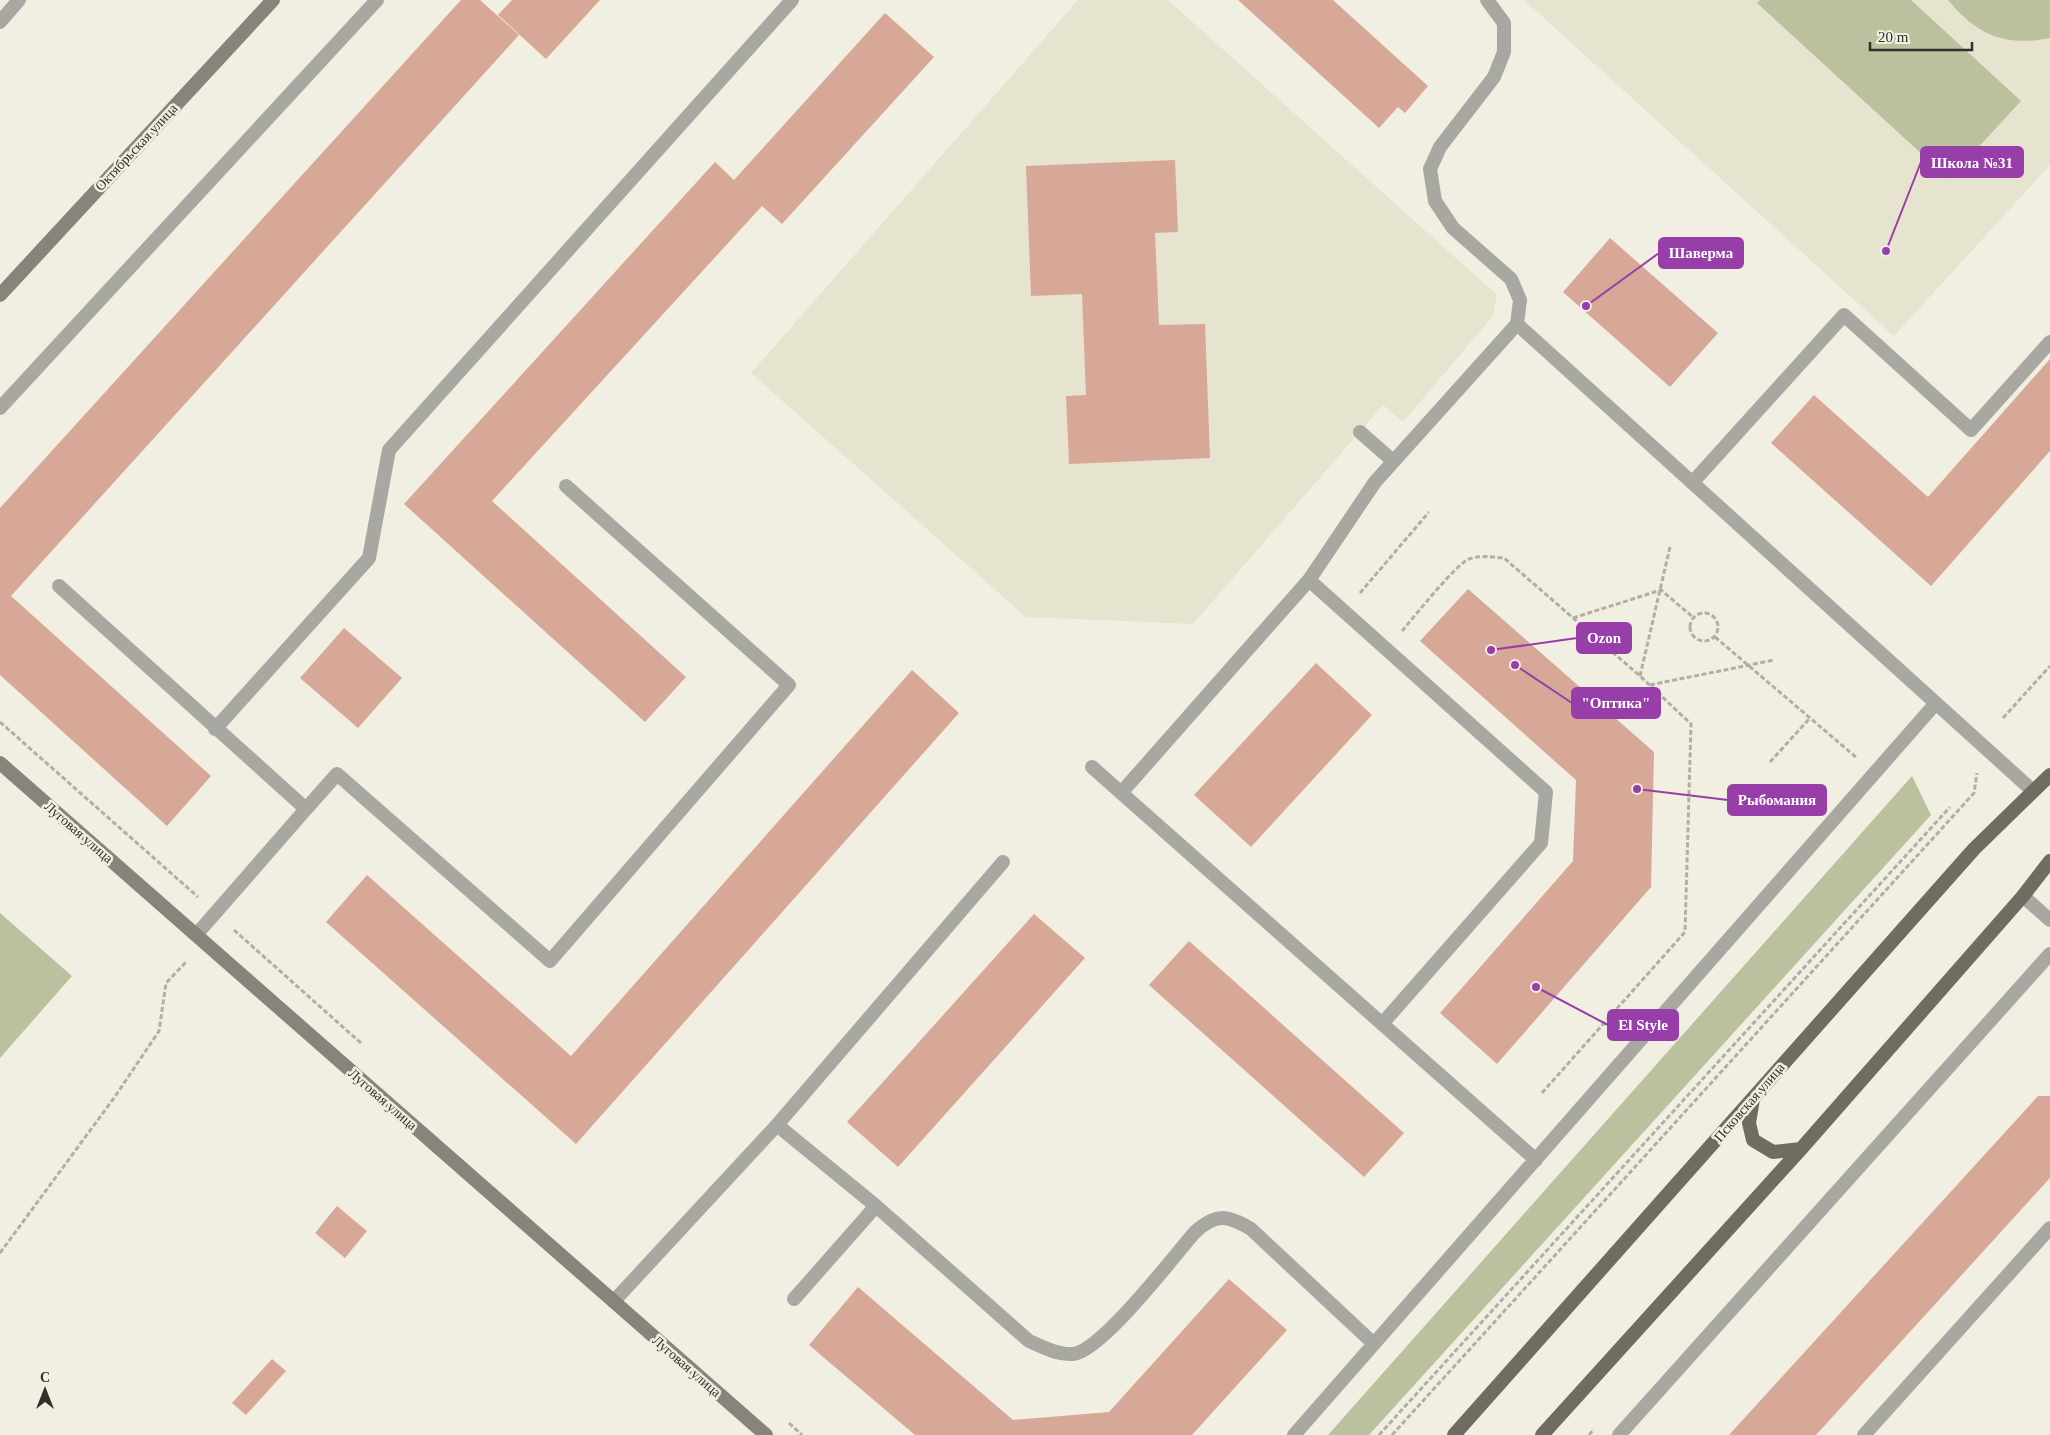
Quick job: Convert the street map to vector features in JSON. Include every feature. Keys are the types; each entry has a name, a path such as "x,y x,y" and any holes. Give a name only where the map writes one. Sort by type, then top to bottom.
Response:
{"main road":[{"name":"Октябрьская улица","path":"0,294 273,0"},
{"name":"Луговая улица","path":"0,763 766,1435"},
{"name":"Псковская улица","path":"1454,1435 1974,849 2050,775"},
{"path":"1542,1435 1800,1149 2023,896 2050,861"},
{"path":"1753,1098 1749,1123 1753,1140 1773,1152 1800,1149"}],"street":[{"path":"0,22 19,0"},
{"path":"0,408 378,0"},
{"path":"215,729 369,558 389,450 792,0"},
{"path":"1121,793 1309,580 1375,482 1517,324 1520,300 1512,279 1453,228 1435,201 1430,170 1440,147 1494,77 1504,52 1504,23 1486,0"},
{"path":"1692,484 1844,315 1971,430 2050,342"},
{"path":"1517,324 2033,791"},
{"path":"1360,432 1393,461"},
{"path":"200,938 337,774 550,961 789,685 566,486"},
{"path":"1309,580 1546,792 1541,843 1382,1024"},
{"path":"59,586 215,729 306,809"},
{"path":"1294,1435 1936,703"},
{"path":"1092,767 1536,1160"},
{"path":"614,1302 777,1124 1003,862"},
{"path":"2023,896 2050,920"},
{"path":"1620,1435 2050,954"},
{"path":"777,1124 876,1206 1029,1341 1054,1352 1074,1354 1095,1344 1117,1322 1195,1232 1206,1222 1220,1217 1233,1218 1251,1229 1374,1344"},
{"path":"794,1299 876,1206"},
{"path":"1864,1435 2050,1228"}],"path":[{"path":"1356,598 1429,512"},
{"path":"1640,676 1670,547"},
{"path":"1398,635 1467,559 1485,556 1504,558 1640,676 1691,724 1685,932 1541,1094"},
{"path":"1573,618 1661,590"},
{"path":"1661,590 1694,618"},
{"path":"1702,614 1711,615 1718,626 1715,636 1705,641 1697,638 1691,631 1694,618 1702,614"},
{"path":"1715,636 1857,759"},
{"path":"1650,685 1774,660"},
{"path":"2003,718 2050,666"},
{"path":"1770,762 1810,718"},
{"path":"1392,1435 1974,794 1982,744"},
{"path":"1379,1435 1950,807"},
{"path":"0,1253 114,1098 159,1031 166,984 200,938"}],"shaded area":[{"path":"1078,0 1168,0 1497,295 1493,316 1403,422 1383,405 1193,624 1026,617 751,373"},
{"path":"1524,0 2050,0 2050,165 1894,336"}],"green space":[{"path":"1760,0 1911,0 2021,101 1949,179 1757,3"},
{"path":"1948,0 2050,0 2050,38 2019,41 1993,36 1970,22"},
{"path":"1912,776 1931,815 1369,1435 1328,1435"},
{"path":"0,913 72,976 0,1058"}],"building":[{"path":"461,0 480,0 519,35 11,596 211,776 167,826 0,675 0,508"},
{"path":"512,0 600,0 546,59 498,15"},
{"path":"1238,0 1333,0 1428,86 1405,113 1398,107 1379,128"},
{"path":"885,13 934,57 782,224 762,206 492,501 686,677 645,722 404,504 715,162 734,180"},
{"path":"1175,160 1178,232 1155,233 1159,325 1205,324 1210,458 1069,464 1066,396 1086,395 1082,294 1031,296 1026,166"},
{"path":"1610,238 1718,333 1670,387 1563,292"},
{"path":"2050,359 2050,451 1931,586 1771,443 1814,395 1928,497"},
{"path":"1468,589 1654,752 1651,887 1497,1064 1440,1013 1573,861 1576,780 1420,641"},
{"path":"344,628 402,678 358,728 300,678"},
{"path":"1316,663 1372,715 1251,847 1194,795"},
{"path":"912,670 959,713 576,1144 326,922 367,875 571,1056"},
{"path":"1034,914 1085,958 898,1167 847,1122"},
{"path":"1189,941 1404,1133 1364,1177 1149,985"},
{"path":"2038,1096 2050,1096 2050,1178 1816,1435 1729,1435"},
{"path":"337,1206 367,1231 345,1258 315,1233"},
{"path":"1229,1279 1287,1330 1192,1435 915,1435 809,1345 858,1287 1013,1420 1109,1412"},
{"path":"272,1359 286,1371 246,1415 232,1403"}],"place":[{"name":"Школа №31","path":"1886,251"},
{"name":"Шаверма","path":"1586,306"},
{"name":"Ozon","path":"1491,650"},
{"name":"\"Оптика\"","path":"1515,665"},
{"name":"Рыбомания","path":"1637,789"},
{"name":"El Style","path":"1536,987"}]}
